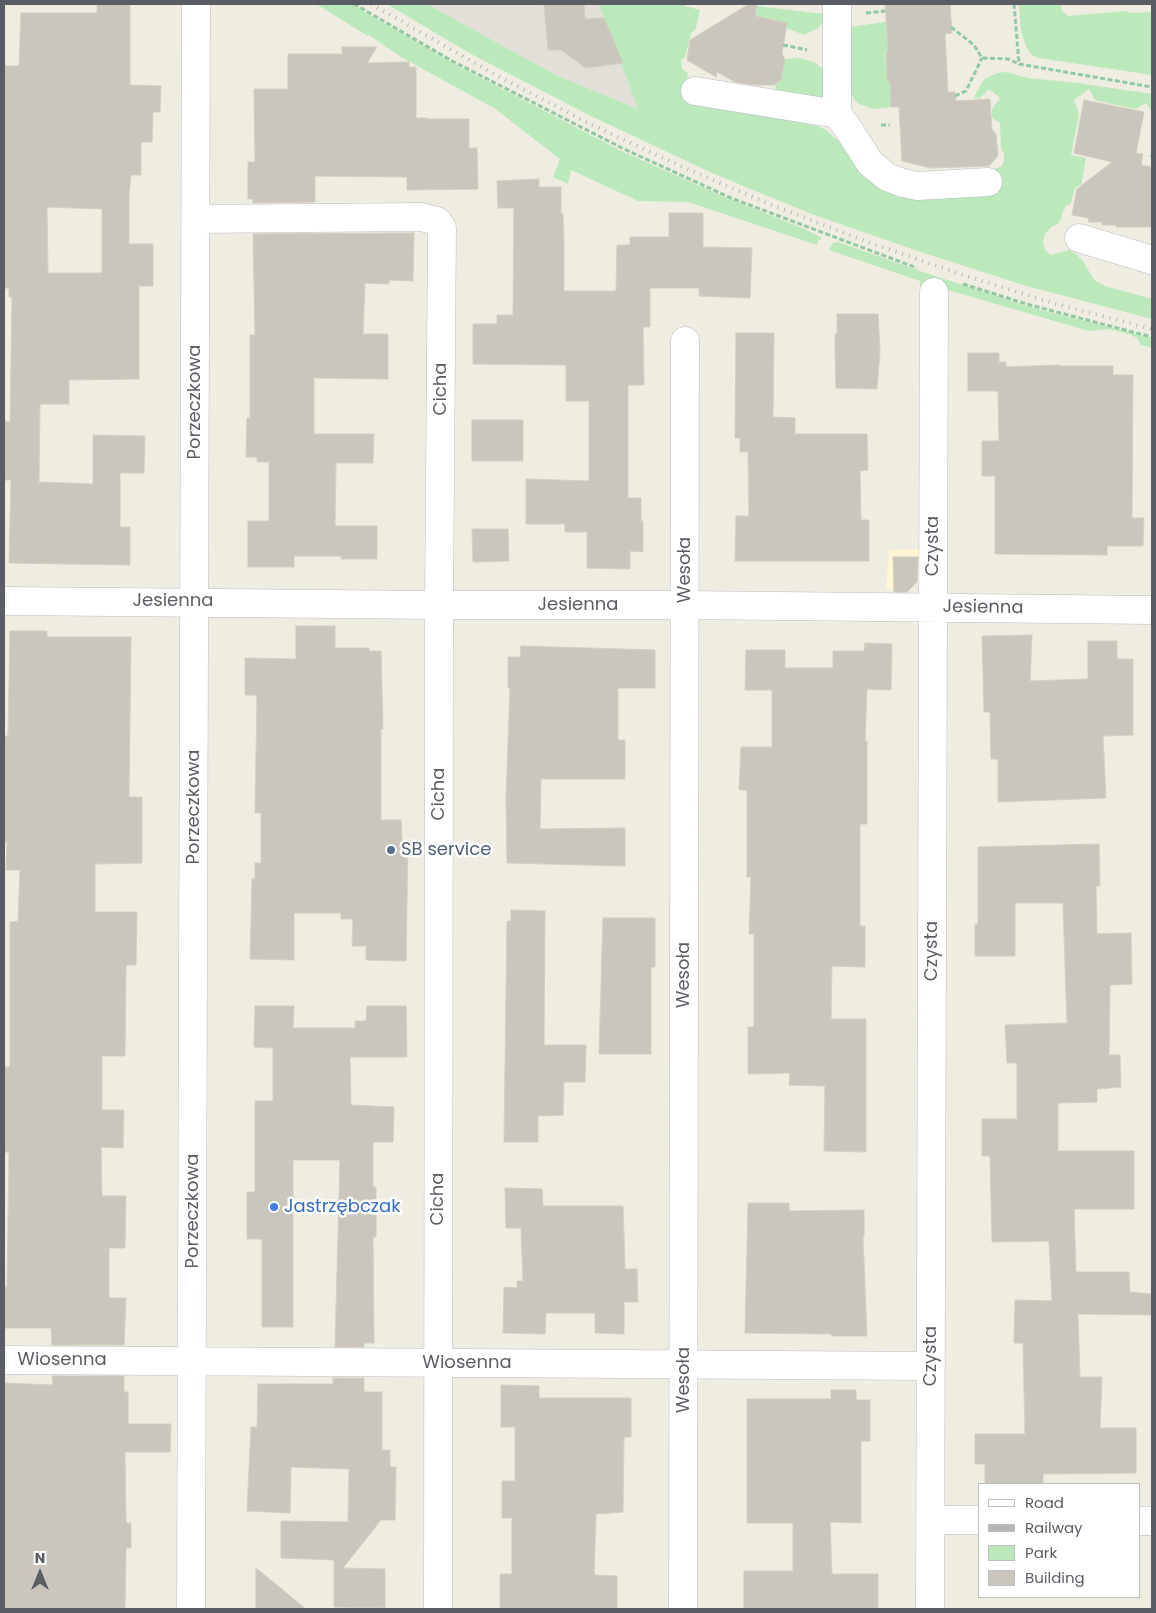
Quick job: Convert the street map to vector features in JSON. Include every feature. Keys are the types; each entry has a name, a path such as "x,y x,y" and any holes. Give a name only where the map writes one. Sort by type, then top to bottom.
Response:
{"street":[{"name":"Porzeczkowa","path":"191,1609 196,4"},
{"path":"836,114 837,4"},
{"path":"695,91 836,114 847,127 870,164 887,178 903,183 918,186 988,182"},
{"name":"Cicha","path":"196,219 421,217 437,222 441,226 438,1609"},
{"path":"1079,238 1152,260"},
{"name":"Czysta","path":"930,1609 933,608 938,282"},
{"name":"Wesoła","path":"683,1609 685,341"},
{"name":"Jesienna","path":"4,601 684,604 1152,610"},
{"name":"Wiosenna","path":"4,1360 931,1366"},
{"path":"930,1520 978,1520"}],"path":[{"path":"354,4 454,62 622,148 731,198 938,282 1152,337"},
{"path":"1014,4 1019,64"},
{"path":"951,27 974,46 982,58"},
{"path":"982,58 1008,60 1019,64 1152,87"},
{"path":"955,96 966,91 982,58"}],"shaded area":[{"path":"427,4 600,4 650,114 556,75"},
{"path":"919,549 919,581 910,589 886,589 889,550"}],"green space":[{"path":"316,4 351,4 453,63 619,150 822,238 818,241 817,245 688,202 638,201 571,170 568,184 553,177 560,159 494,108 401,57 369,35"},
{"path":"387,4 427,4 556,75 638,109 599,4 685,4 685,6 700,10 695,30 691,33 685,57 681,60 682,69 688,73 683,99 817,126 826,130 842,144 882,189 994,193 993,169 1001,167 1004,161 1004,153 1001,149 1000,123 992,118 992,109 1000,98 989,89 980,98 974,98 982,82 997,73 1006,72 1028,78 1152,94 1152,111 1146,103 1135,109 1095,100 1089,89 1074,100 1079,114 1071,155 1086,158 1081,185 1075,188 1071,203 1066,206 1058,224 1051,227 1045,234 1043,241 1045,250 1051,255 1069,250 1076,254 1083,261 1094,280 1105,286 1152,299 1152,319 1023,285 915,250 814,215 712,173 591,116 469,53"},
{"path":"1019,4 1061,4 1062,11 1068,16 1125,11 1131,13 1152,12 1152,75 1039,58 1032,55 1021,32"},
{"path":"757,6 824,14 823,22 818,28 804,35 786,28 782,22 755,16"},
{"path":"886,22 888,49 885,55 887,78 890,83 891,107 873,109 857,103 847,85 848,27"},
{"path":"799,58 814,62 825,70 827,93 822,101 777,95 775,84 781,80 785,59"},
{"path":"838,242 1033,308 1152,338 1152,348 1141,345 1137,338 1129,334 1108,329 1089,331 948,290 948,299 945,293 922,286 920,288 920,281 829,250 833,243"}],"building":[{"path":"97,4 130,4 130,85 161,86 160,112 153,112 152,142 141,142 141,175 131,175 129,194 129,244 153,244 153,286 139,286 139,379 69,380 69,404 40,404 39,482 93,484 93,435 145,436 144,473 120,473 120,527 130,527 130,565 9,563 11,480 4,480 4,421 10,422 12,297 9,297 9,288 4,288 4,66 19,66 21,13 97,13","holes":["47,207 102,209 102,273 48,273"]},
{"path":"544,4 584,4 585,19 604,18 623,63 586,68 561,50 548,50"},
{"path":"749,4 757,4 755,16 787,23 782,54 785,59 781,80 774,85 754,85 735,82 717,72 716,77 687,60 690,40"},
{"path":"885,4 950,4 952,33 945,34 948,92 955,92 956,101 990,99 992,130 996,134 998,156 989,166 931,168 902,161 899,107 891,107 890,83 887,79 886,55 888,49"},
{"path":"342,47 377,47 367,63 409,62 409,67 416,67 416,118 469,119 469,148 477,148 478,189 407,190 407,177 315,176 315,202 253,203 253,199 248,199 248,162 255,162 254,89 288,89 288,54 342,54"},
{"path":"1084,100 1144,112 1136,153 1143,154 1141,165 1152,167 1152,227 1102,225 1102,222 1088,222 1089,218 1072,215 1077,189 1112,162 1074,153"},
{"path":"539,179 539,187 561,187 564,291 616,291 617,245 630,245 630,237 669,237 669,213 703,213 703,247 752,248 750,298 699,296 699,288 650,288 650,327 643,327 644,385 628,385 628,498 641,498 641,521 643,521 643,552 630,551 630,569 587,568 587,532 565,532 565,524 526,524 526,479 589,481 589,401 566,401 566,365 473,364 473,324 497,324 497,315 513,315 514,208 498,208 497,181"},
{"path":"414,233 413,281 389,280 389,284 365,283 363,334 388,334 388,379 314,378 314,434 374,434 373,463 336,463 335,526 377,526 377,559 341,559 341,556 294,556 294,567 248,567 248,521 269,521 269,462 257,462 257,457 246,457 247,418 250,418 250,335 255,335 253,234"},
{"path":"837,314 878,314 880,351 877,389 836,388 835,334 837,334"},
{"path":"736,333 774,333 773,417 795,418 795,434 867,434 868,470 860,471 861,520 869,520 869,561 735,561 736,516 749,516 748,452 740,452 740,438 735,438"},
{"path":"968,353 999,353 999,362 1006,362 1006,367 1113,366 1113,375 1133,375 1132,518 1144,518 1143,546 1107,546 1107,555 995,554 995,476 982,476 982,441 999,441 998,391 968,391"},
{"path":"472,420 523,420 523,461 472,461"},
{"path":"472,529 508,529 509,561 473,562"},
{"path":"893,557 918,557 917,582 907,592 894,592"},
{"path":"296,626 335,626 335,648 369,648 369,651 381,651 383,729 381,729 381,820 401,820 402,841 408,841 406,961 366,960 366,946 352,946 353,919 341,919 341,913 294,913 294,960 250,959 252,879 255,879 255,863 261,863 261,813 255,813 257,697 255,695 245,695 245,658 296,659"},
{"path":"10,631 47,631 47,637 131,637 129,797 142,797 142,863 95,864 95,912 137,912 136,965 126,965 125,1056 102,1056 102,1110 124,1110 123,1148 101,1147 102,1196 126,1196 125,1248 109,1248 109,1298 126,1298 124,1345 52,1345 51,1328 4,1328 4,1287 7,1287 9,1152 4,1152 4,1067 10,1067 10,922 18,921 20,870 6,870 7,842 4,842 4,736 8,736"},
{"path":"1032,635 1030,681 1088,679 1088,641 1117,641 1117,659 1133,659 1133,735 1103,736 1106,798 998,802 998,759 991,759 990,712 984,712 982,636"},
{"path":"865,643 892,644 891,690 867,689 865,741 867,741 867,824 860,824 860,926 865,926 865,967 832,966 831,1019 866,1019 866,1152 824,1151 825,1086 789,1085 790,1073 748,1074 748,1027 754,1027 754,934 749,934 751,877 747,877 747,790 739,790 741,747 772,747 772,690 745,690 746,650 785,650 785,668 833,668 833,651 864,651"},
{"path":"521,646 655,650 655,688 618,688 618,740 625,740 625,779 541,779 540,829 625,828 625,866 507,863 506,797 510,688 508,688 508,657 520,657"},
{"path":"1099,844 1100,886 1096,886 1097,934 1131,933 1132,984 1110,985 1109,1055 1120,1055 1121,1087 1097,1089 1097,1102 1058,1103 1058,1151 1134,1151 1134,1209 1074,1209 1076,1272 1129,1272 1130,1292 1152,1294 1152,1315 1078,1314 1080,1377 1102,1377 1100,1428 1136,1428 1136,1473 1043,1474 1043,1483 985,1483 985,1464 975,1464 975,1434 1025,1434 1023,1343 1014,1343 1015,1300 1052,1301 1049,1241 992,1242 990,1156 982,1156 982,1119 1017,1119 1017,1063 1007,1063 1005,1025 1067,1023 1063,903 1015,903 1015,956 975,956 975,924 978,924 978,847"},
{"path":"511,910 545,911 544,1045 586,1045 585,1082 564,1082 563,1115 538,1116 538,1142 504,1142 507,921 511,921"},
{"path":"603,918 655,918 655,967 651,967 651,1054 599,1054"},
{"path":"255,1006 294,1006 293,1028 355,1028 355,1021 366,1021 367,1006 406,1006 407,1057 350,1057 351,1105 394,1107 393,1142 373,1142 373,1187 376,1187 376,1237 373,1237 374,1343 364,1343 364,1347 335,1347 340,1160 293,1160 293,1327 262,1327 262,1239 247,1239 247,1192 255,1192 255,1101 273,1101 273,1048 254,1047"},
{"path":"505,1188 542,1189 543,1206 623,1206 625,1269 637,1269 638,1302 624,1302 624,1334 595,1333 595,1313 546,1313 545,1334 503,1333 504,1287 517,1288 517,1281 523,1281 521,1228 506,1228"},
{"path":"748,1203 789,1203 789,1211 864,1210 863,1237 867,1336 745,1333"},
{"path":"52,1376 124,1376 124,1392 128,1392 128,1424 171,1424 170,1452 125,1452 126,1523 131,1523 131,1548 126,1548 125,1609 4,1609 4,1383 53,1385"},
{"path":"333,1378 364,1378 364,1392 382,1392 382,1450 390,1450 390,1467 396,1467 395,1520 381,1520 343,1568 385,1569 385,1608 334,1607 334,1560 281,1558 281,1521 348,1522 349,1469 291,1467 290,1513 247,1511 251,1427 257,1427 258,1384 333,1384"},
{"path":"501,1385 539,1386 539,1398 631,1398 631,1437 624,1437 623,1512 596,1514 594,1575 617,1576 617,1609 500,1609 500,1574 512,1574 512,1518 502,1518 502,1481 515,1481 515,1427 501,1427"},
{"path":"831,1390 856,1390 856,1400 870,1400 870,1441 861,1441 861,1523 830,1522 832,1574 878,1574 878,1609 744,1609 744,1571 793,1571 793,1523 747,1523 747,1399 831,1399"},
{"path":"256,1568 306,1609 256,1609"}],"railway":[{"path":"371,4 496,75 592,125 687,169 772,205 868,242 963,275 1056,304 1152,329"}],"place":[{"name":"SB service","path":"391,850"},
{"name":"Jastrzębczak","path":"274,1207"}]}
